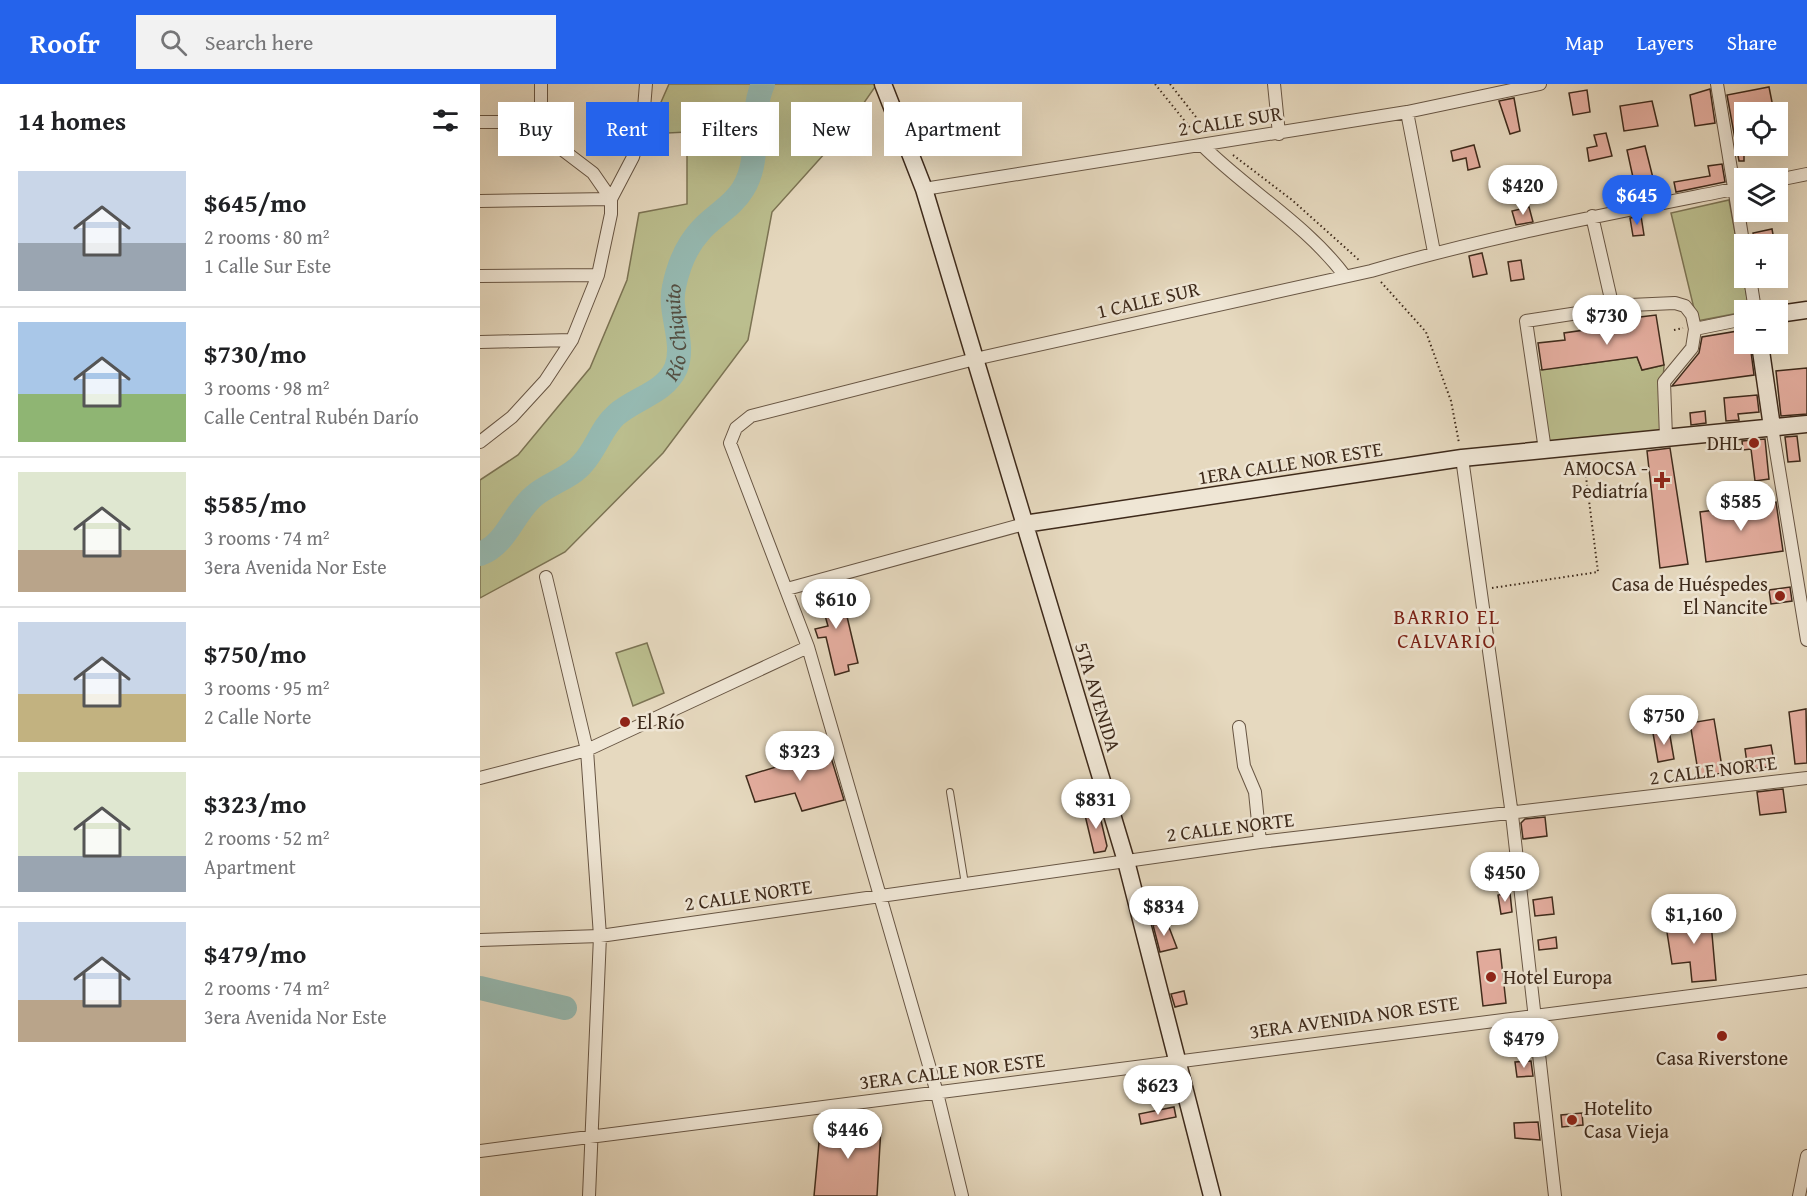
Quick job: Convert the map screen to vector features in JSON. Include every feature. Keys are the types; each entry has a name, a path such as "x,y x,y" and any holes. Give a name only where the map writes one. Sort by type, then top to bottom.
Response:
{"street":[{"path":"541,84 541,102"},
{"path":"480,442 512,417 546,381 572,340 598,275 612,199 633,157 643,120 646,84"},
{"path":"1274,84 1279,134"},
{"name":"2 CALLE SUR","path":"924,189 1202,145 1215,141 1279,134 1407,112 1540,84"},
{"path":"1717,84 1736,168"},
{"name":"5TA AVENIDA","path":"885,88 924,189 1126,861 1212,1196"},
{"path":"1407,112 1434,252"},
{"path":"480,122 498,122"},
{"path":"1202,145 1224,168 1318,245 1345,276"},
{"path":"570,156 592,173 612,199"},
{"path":"1788,178 1807,174"},
{"name":"1 CALLE SUR","path":"787,589 730,443 736,428 751,416 975,358 1345,276 1375,275 1434,252 1592,216 1734,189"},
{"path":"480,201 612,199"},
{"path":"1592,216 1613,308"},
{"path":"480,276 598,275"},
{"path":"1545,450 1526,321 1613,308 1675,303 1685,306 1692,315 1692,348 1664,382 1666,437"},
{"path":"1788,313 1807,310"},
{"path":"1691,328 1734,321"},
{"path":"480,342 572,340"},
{"path":"1761,354 1807,640"},
{"name":"1ERA CALLE NOR ESTE","path":"787,589 1024,524 1462,458 1807,424"},
{"path":"1462,458 1512,815 1555,1196"},
{"path":"546,577 587,750 600,936 589,1196"},
{"path":"787,589 808,647 937,1093 962,1196"},
{"path":"480,778 587,750 808,647"},
{"path":"1239,728 1244,766 1255,792 1260,843"},
{"name":"2 CALLE NORTE","path":"480,940 600,936 1260,843 1512,815 1807,778"},
{"name":"3ERA AVENIDA NOR ESTE","path":"1179,1062 1535,1014 1807,981"},
{"name":"3ERA CALLE NOR ESTE","path":"480,1151 1179,1062"},
{"path":"1799,1196 1807,1156"}],"lane":[{"path":"950,792 965,884"}],"path":[{"path":"1155,84 1192,130"},
{"path":"1170,84 1215,141 1292,200 1375,275 1426,332 1451,401 1462,458"},
{"path":"1674,330 1691,328"},
{"path":"1481,590 1598,572 1582,446"}],"green space":[{"path":"669,84 877,84 865,102 791,102 791,156 822,156 772,212 748,340 663,453 565,552 480,598 480,480 518,455 590,368 627,280 639,213 687,204 687,156 779,156 779,102 681,102 681,132 669,133 669,102 661,102"},
{"path":"1729,200 1735,234 1734,288 1745,288 1748,300 1734,300 1734,314 1697,321 1671,213"},
{"path":"1637,357 1642,370 1664,365 1660,432 1548,443 1539,370"},
{"path":"647,643 664,693 633,706 616,653"}],"building":[{"path":"1769,87 1772,102 1734,102 1734,134 1727,95"},
{"path":"1710,89 1715,123 1695,126 1690,95"},
{"path":"1587,90 1590,112 1573,115 1569,93"},
{"path":"1514,98 1520,131 1510,134 1499,101"},
{"path":"1652,101 1658,126 1624,131 1620,106"},
{"path":"1606,133 1612,156 1589,161 1587,148 1597,146 1594,135"},
{"path":"1474,145 1480,167 1468,170 1466,158 1453,161 1451,151"},
{"path":"1645,146 1653,178 1634,182 1627,150"},
{"path":"1738,156 1744,156 1744,161 1739,161"},
{"path":"1722,164 1725,182 1676,192 1674,182 1710,176 1708,166"},
{"path":"1529,207 1533,222 1516,225 1512,211"},
{"path":"1641,216 1644,235 1633,236 1630,218"},
{"path":"1772,229 1773,234 1753,234"},
{"path":"1482,253 1487,274 1473,277 1469,256"},
{"path":"1521,260 1524,279 1511,281 1508,262"},
{"path":"1656,315 1664,365 1642,370 1637,357 1542,370 1538,343 1565,340 1564,333 1633,323 1632,318"},
{"path":"1734,332 1734,354 1751,354 1754,375 1672,386 1699,353 1702,337"},
{"path":"1807,368 1807,414 1781,416 1776,371"},
{"path":"1757,395 1759,412 1738,414 1739,420 1726,421 1724,398"},
{"path":"1705,411 1706,423 1691,425 1690,413"},
{"path":"1797,436 1800,461 1788,462 1785,437"},
{"path":"1765,439 1769,479 1755,481 1751,449 1743,450 1742,441"},
{"path":"1670,448 1688,564 1660,568 1647,451"},
{"path":"1776,502 1783,551 1706,562 1700,512"},
{"path":"840,587 858,663 848,665 849,671 835,675 826,637 818,638 815,629 828,626 822,605 814,606 811,594"},
{"name":"Casa de Huéspedes El Nancite","path":"1790,587 1792,601 1771,604 1769,590"},
{"path":"1806,709 1807,763 1795,764 1789,712"},
{"path":"1714,719 1723,773 1699,777 1690,723"},
{"path":"1669,730 1674,759 1658,762 1653,733"},
{"path":"1771,745 1775,766 1748,770 1745,749"},
{"path":"829,751 844,800 802,811 795,793 755,802 746,776"},
{"path":"1783,789 1786,812 1760,815 1757,792"},
{"path":"1098,808 1107,846 1105,851 1094,853 1084,811"},
{"path":"1545,817 1547,836 1523,839 1521,823 1525,819"},
{"path":"1510,893 1512,912 1501,914 1498,895"},
{"path":"1552,897 1554,914 1535,916 1533,900"},
{"path":"1710,911 1716,980 1692,982 1690,962 1672,964 1666,926 1685,924 1684,914"},
{"path":"1167,922 1177,948 1160,952 1153,925"},
{"path":"1556,937 1557,948 1539,950 1538,940"},
{"name":"Hotel Europa","path":"1500,949 1506,1003 1483,1006 1477,952"},
{"path":"1184,991 1187,1004 1175,1007 1171,994"},
{"path":"1531,1061 1533,1076 1517,1077 1515,1062"},
{"path":"1174,1107 1176,1117 1141,1124 1139,1114"},
{"name":"Hotelito Casa Vieja","path":"1582,1113 1583,1125 1562,1127 1561,1115"},
{"path":"821,1121 881,1127 877,1196 814,1196"},
{"path":"1538,1122 1540,1140 1515,1138 1514,1123"}],"waterway":[{"name":"Río Chiquito","path":"480,554 497,543 534,496 578,468 616,415 665,384 676,368 679,348 673,297 678,272 687,249 696,236 734,201 749,176 754,150 756,110 763,84"},
{"path":"480,988 565,1008"}],"place":[{"name":"DHL","path":"1754,443"},
{"name":"AMOCSA - Pediatría","path":"1662,480"},
{"name":"Casa de Huéspedes El Nancite","path":"1780,596"},
{"name":"El Río","path":"625,722"},
{"name":"Hotel Europa","path":"1491,977"},
{"name":"Casa Riverstone","path":"1722,1036"},
{"name":"Hotelito Casa Vieja","path":"1572,1120"}],"district":[{"name":"BARRIO EL CALVARIO","path":"1447,629"}]}
